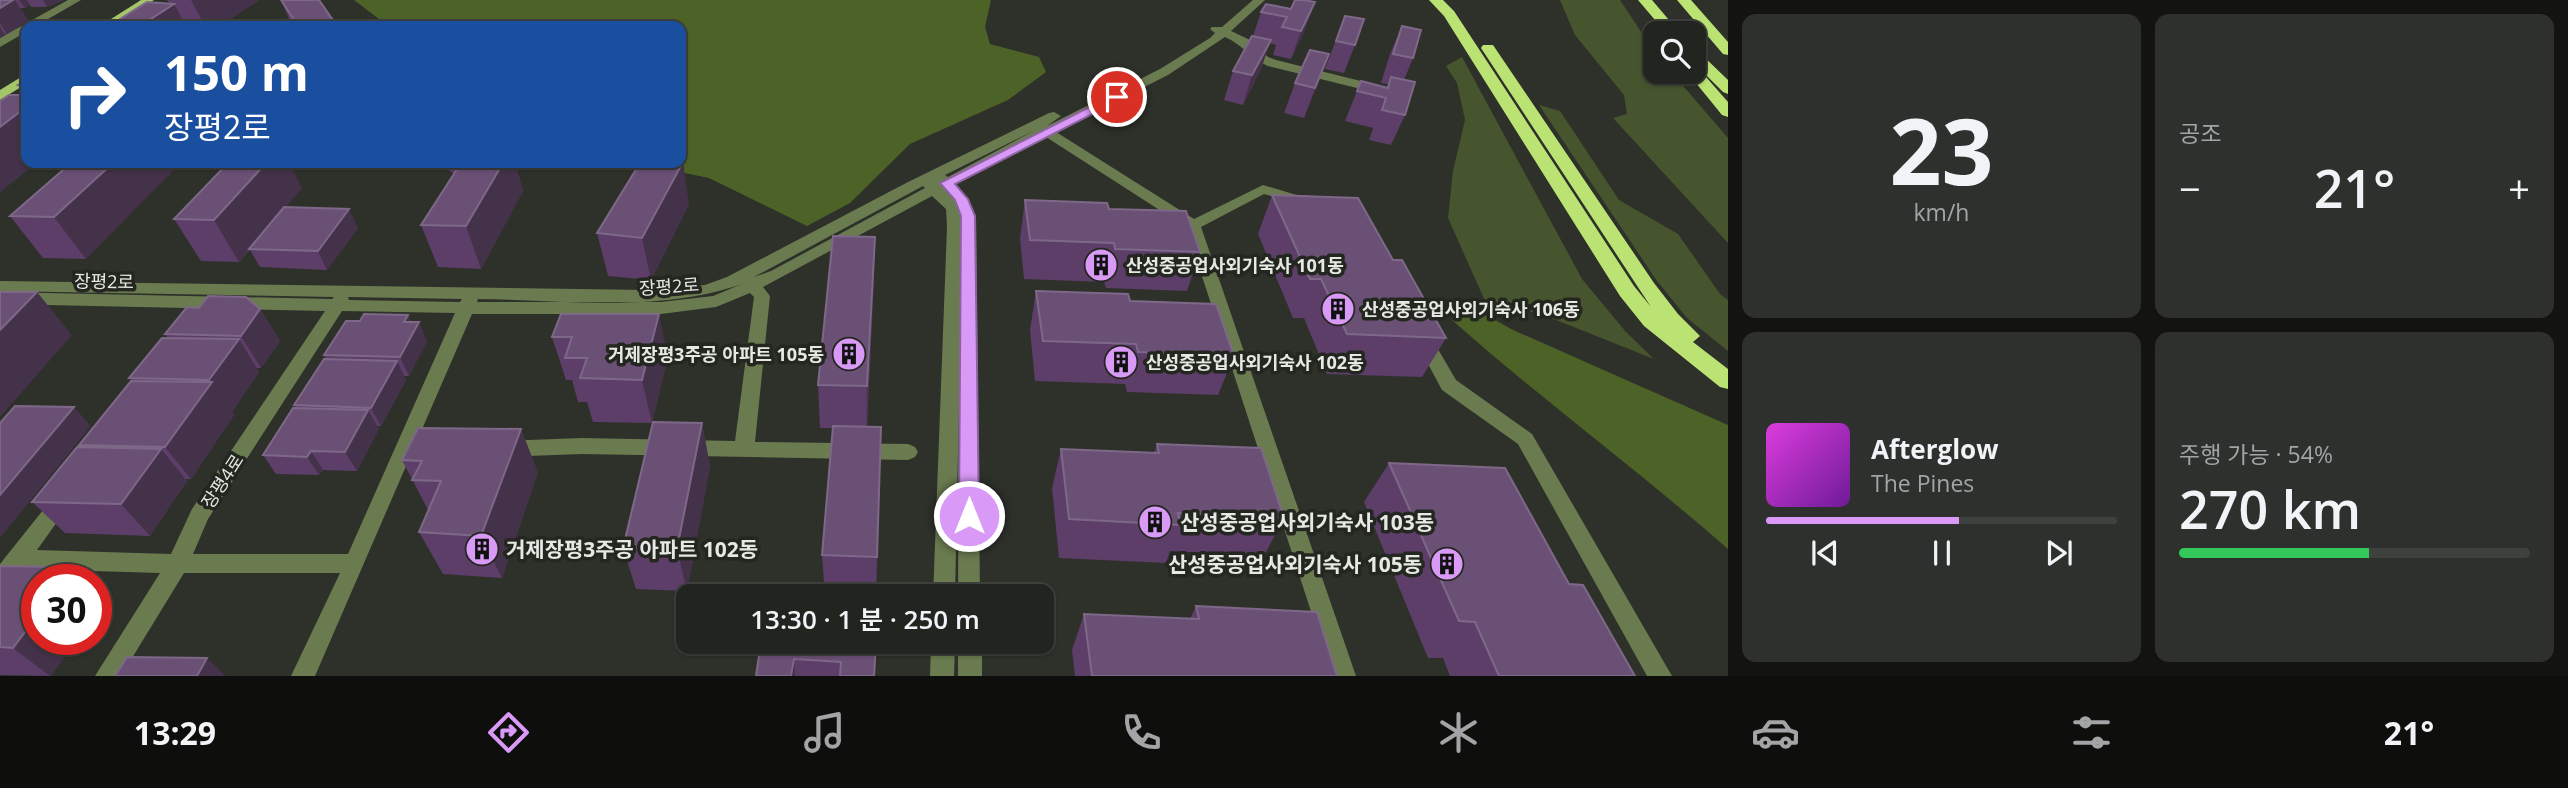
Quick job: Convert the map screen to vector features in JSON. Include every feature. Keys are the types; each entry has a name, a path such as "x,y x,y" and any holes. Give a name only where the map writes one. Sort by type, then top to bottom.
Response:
{"highway":[{"path":"1436,0 1449,14 1627,291 1651,321 1728,382"},
{"path":"1452,0 1466,15 1647,288 1671,319 1728,365"},
{"path":"1645,0 1652,21"},
{"path":"1645,0 1663,21"},
{"path":"1670,0 1684,21"},
{"path":"1684,0 1728,51"},
{"path":"1706,46 1728,67"},
{"path":"1706,67 1728,89"},
{"path":"1704,84 1728,112"}],"main road":[{"path":"114,21 149,0"},
{"path":"0,96 21,81"}],"street":[{"path":"37,21 76,0"},
{"name":"장평2로","path":"1218,30 1249,0"},
{"name":"장평2로","path":"0,286 98,287 341,299 690,306 716,300 1041,128 1164,72 1260,0"},
{"path":"24,13 49,14"},
{"path":"1218,30 1244,41 1264,60 1272,63 1398,94"},
{"path":"0,43 21,31"},
{"path":"1041,128 1194,225 1344,676"},
{"path":"935,182 953,208 954,228 944,584"},
{"path":"935,182 961,199 968,216 969,584"},
{"path":"1194,225 1263,189 1323,208"},
{"path":"0,279 95,280 98,287"},
{"path":"744,449 762,296 749,281"},
{"name":"장평2로","path":"0,298 84,300 196,314 243,304 341,299"},
{"name":"장평4로","path":"107,676 178,564 199,515 341,299"},
{"path":"0,308 64,308 84,300"},
{"path":"303,676 469,301"},
{"path":"196,314 243,304"},
{"path":"1410,314 1449,385 1525,439 1660,676"},
{"path":"483,449 582,446 908,452"},
{"path":"0,581 75,484"},
{"path":"18,559 178,564 355,563"},
{"path":"942,676 943,654"},
{"path":"970,654 970,676"}],"green space":[{"path":"354,0 991,0 985,27 990,44 1039,57 1046,72 1008,100 910,144 850,203 807,226 709,178 660,168 686,168 686,21 381,21"},
{"path":"1560,0 1620,0 1643,35 1643,84 1681,84 1728,138 1728,243 1613,118 1627,114 1624,95 1575,35"},
{"path":"1462,57 1582,279 1626,332 1654,359 1541,314 1485,301 1448,218 1453,171 1465,120 1457,83 1446,66"},
{"path":"1539,105 1560,111 1619,200 1678,234 1720,294 1728,300 1728,351 1687,318 1657,281"},
{"path":"1481,312 1513,330 1728,425 1728,549 1452,320"}],"building":[{"path":"0,0 13,0 0,8"},
{"path":"281,0 319,0 334,21 295,21"},
{"path":"1295,0 1315,2 1301,31 1282,27 1287,17 1261,12 1266,4 1291,9"},
{"path":"147,2 174,4 148,21 117,21"},
{"path":"1345,16 1364,19 1355,45 1336,41"},
{"path":"1402,26 1421,30 1413,58 1393,54"},
{"path":"1252,36 1271,40 1252,75 1233,71"},
{"path":"1310,50 1329,54 1315,88 1295,83"},
{"path":"1391,77 1415,82 1405,115 1382,110 1386,98 1357,91 1361,81 1388,88"},
{"path":"9,95 21,95 21,111 0,127 0,101"},
{"path":"65,168 108,168 54,217 10,216"},
{"path":"223,168 261,168 214,220 174,219"},
{"path":"458,168 500,168 466,226 421,225"},
{"path":"637,168 680,168 642,238 597,233"},
{"path":"1272,195 1358,198 1393,260 1402,260 1446,338 1347,334 1321,279 1310,279"},
{"path":"1025,200 1107,203 1109,209 1186,211 1200,252 1115,249 1114,243 1030,240"},
{"path":"284,207 349,209 318,251 249,249"},
{"name":"거제장평3주공 아파트 105동","path":"833,236 875,237 867,386 818,385"},
{"path":"1036,291 1128,294 1130,301 1216,304 1234,356 1138,352 1136,344 1043,341"},
{"path":"0,292 37,292 0,330"},
{"path":"208,296 246,297 260,309 241,336 165,334 187,307 199,308"},
{"path":"364,314 408,315 404,322 419,322 400,357 324,355 346,321 360,321"},
{"path":"561,314 659,314 642,380 580,378 587,358 565,358 572,337 552,337"},
{"path":"162,338 239,339 209,380 129,378"},
{"path":"324,359 397,361 371,408 294,405"},
{"path":"131,381 212,382 165,447 79,445"},
{"path":"15,406 74,407 0,495 0,423"},
{"path":"293,408 368,410 345,452 311,451 307,457 263,455"},
{"path":"653,422 702,423 677,549 623,548"},
{"path":"833,426 881,427 877,557 822,555"},
{"path":"418,428 521,429 481,536 419,532 441,481 412,480 422,461 402,460"},
{"path":"1157,444 1261,448 1284,518 1178,513 1181,525 1069,519 1061,449 1159,453"},
{"path":"77,447 161,449 121,504 32,502"},
{"path":"1389,463 1505,468 1569,584 1583,585 1635,676 1499,676 1475,622 1459,621"},
{"path":"0,566 21,566 21,637 13,648 0,647"},
{"path":"1196,606 1317,612 1337,676 1092,676 1084,614 1199,619"},
{"path":"759,654 875,654 874,676 840,676 841,662 794,659 791,676 756,676"},
{"path":"127,657 207,658 197,676 115,676"}],"place":[{"name":"산성중공업사외기숙사 101동","path":"1101,265"},
{"name":"산성중공업사외기숙사 106동","path":"1338,309"},
{"name":"거제장평3주공 아파트 105동","path":"849,354"},
{"name":"산성중공업사외기숙사 102동","path":"1121,362"},
{"name":"산성중공업사외기숙사 103동","path":"1155,522"},
{"name":"거제장평3주공 아파트 102동","path":"482,549"},
{"name":"산성중공업사외기숙사 105동","path":"1447,564"}],"route":[{"path":"969,516 968,216 961,199 947,183 1117,97"}]}
